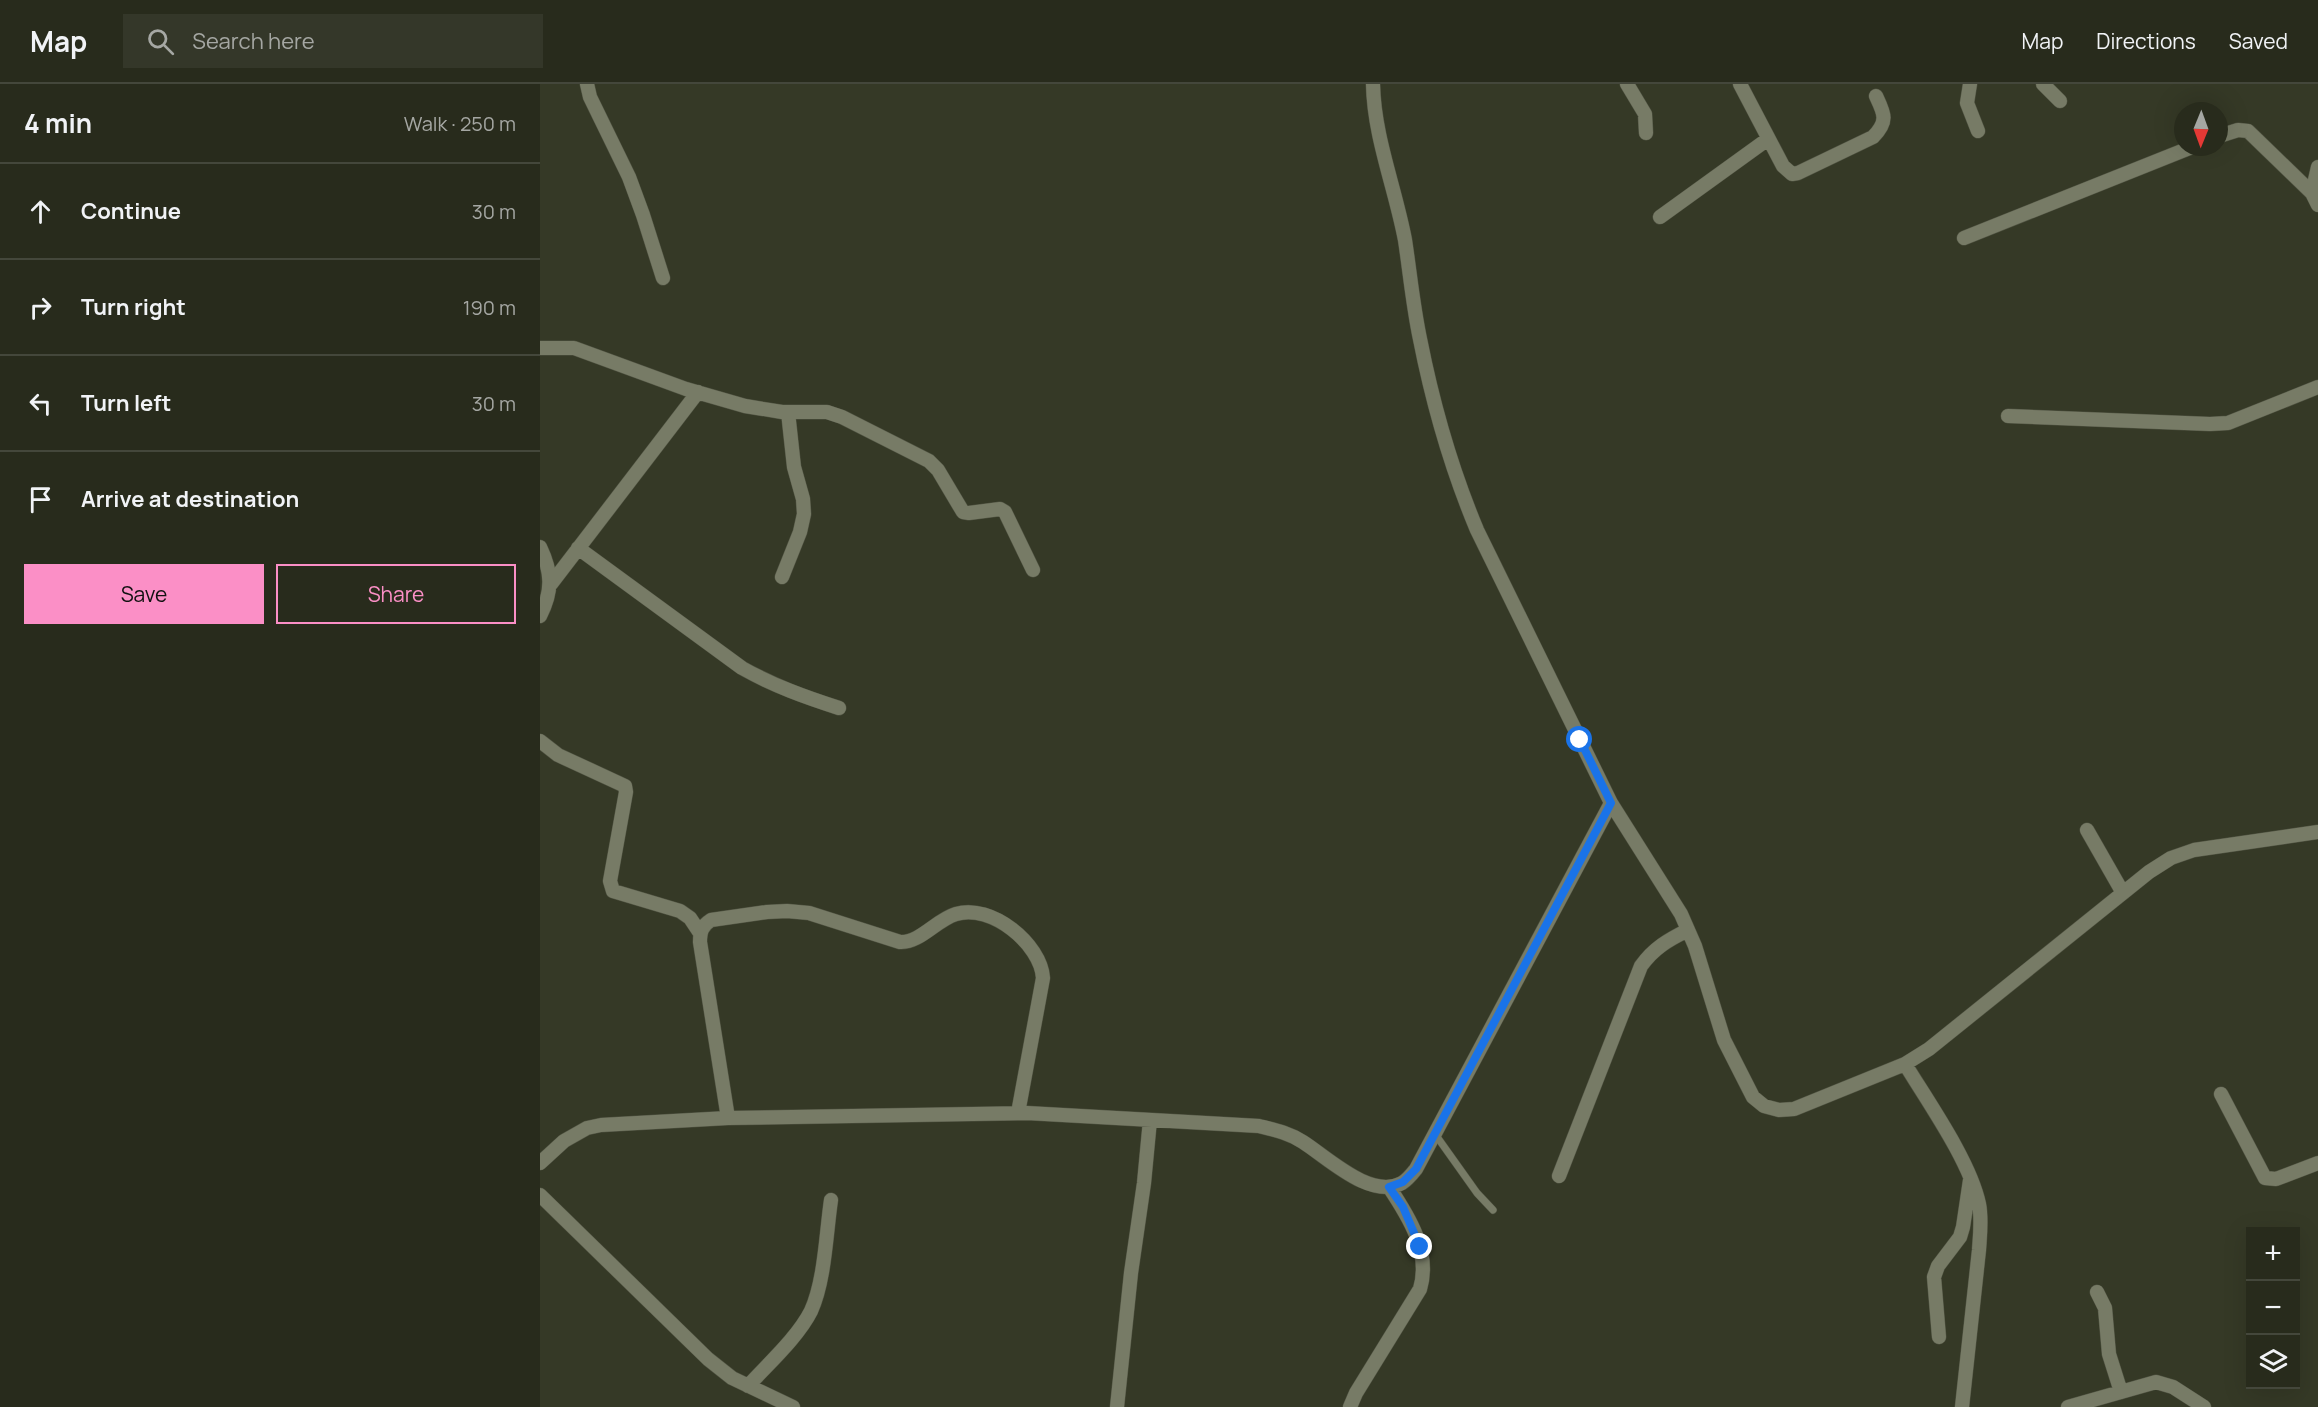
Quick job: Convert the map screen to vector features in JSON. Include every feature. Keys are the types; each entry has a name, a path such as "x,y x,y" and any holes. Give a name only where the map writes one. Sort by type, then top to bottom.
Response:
{"street":[{"path":"588,84 590,97 636,196 663,278"},
{"path":"1373,84 1374,108 1404,239 1419,337 1444,440 1458,486 1477,530 1611,803 1681,914 1724,1040 1753,1097 1764,1106 1779,1110 1794,1109 1905,1064 1929,1049 2149,872 2171,858 2194,850 2318,832"},
{"path":"1627,84 1645,114 1646,133"},
{"path":"1740,84 1787,171 1798,173 1873,136 1882,129 1884,120 1876,96"},
{"path":"1970,84 1967,103 1977,131"},
{"path":"2043,84 2060,101"},
{"path":"2228,133 2238,130 2248,131 2315,199"},
{"path":"1660,217 1768,139"},
{"path":"1964,238 2174,154"},
{"path":"2315,199 2318,167"},
{"path":"540,348 549,346 574,348 744,406 788,412 827,412 842,417 929,461 938,470 963,512 1000,509 1005,512 1033,570"},
{"path":"2008,416 2228,423 2318,387"},
{"path":"551,584 698,392"},
{"path":"782,577 800,532 804,514 803,499 794,467 788,412"},
{"path":"540,547 550,573 551,584 547,603 540,616"},
{"path":"578,548 742,668 789,692 839,708"},
{"path":"540,741 558,754 625,786 626,792 610,881 613,891 680,911 690,918 700,933"},
{"path":"540,1163 564,1141 587,1128 601,1125 728,1118 1018,1113 1259,1126 1282,1132 1301,1141 1353,1176 1372,1185 1389,1187 1403,1182 1416,1169 1611,803"},
{"path":"2087,830 2123,893"},
{"path":"728,1118 700,933 703,925 711,920 787,911 809,913 900,942 915,940 939,921 959,912 981,914 1006,924 1023,937 1038,956 1043,978 1018,1113"},
{"path":"1558,1176 1641,966 1651,952 1662,943 1688,930"},
{"path":"1905,1064 1948,1135 1970,1178 1979,1203 1981,1225 1962,1407"},
{"path":"2221,1094 2265,1178 2276,1179 2318,1163"},
{"path":"1117,1407 1150,1120"},
{"path":"1939,1337 1934,1276 1938,1266 1960,1237 1964,1227 1970,1178"},
{"path":"1350,1407 1356,1393 1420,1289 1424,1276 1423,1260 1416,1234 1403,1207 1389,1187"},
{"path":"540,1194 708,1359 732,1378 793,1407"},
{"path":"748,1386 797,1331 810,1311 820,1276 831,1200"},
{"path":"2097,1292 2105,1308 2109,1354 2121,1392"},
{"path":"2068,1407 2147,1383 2165,1383 2204,1407"}],"lane":[{"path":"1435,1134 1477,1193 1493,1210"}],"route":[{"path":"1420,1247 1403,1207 1389,1187 1403,1182 1416,1169 1611,803 1580,740"}]}
